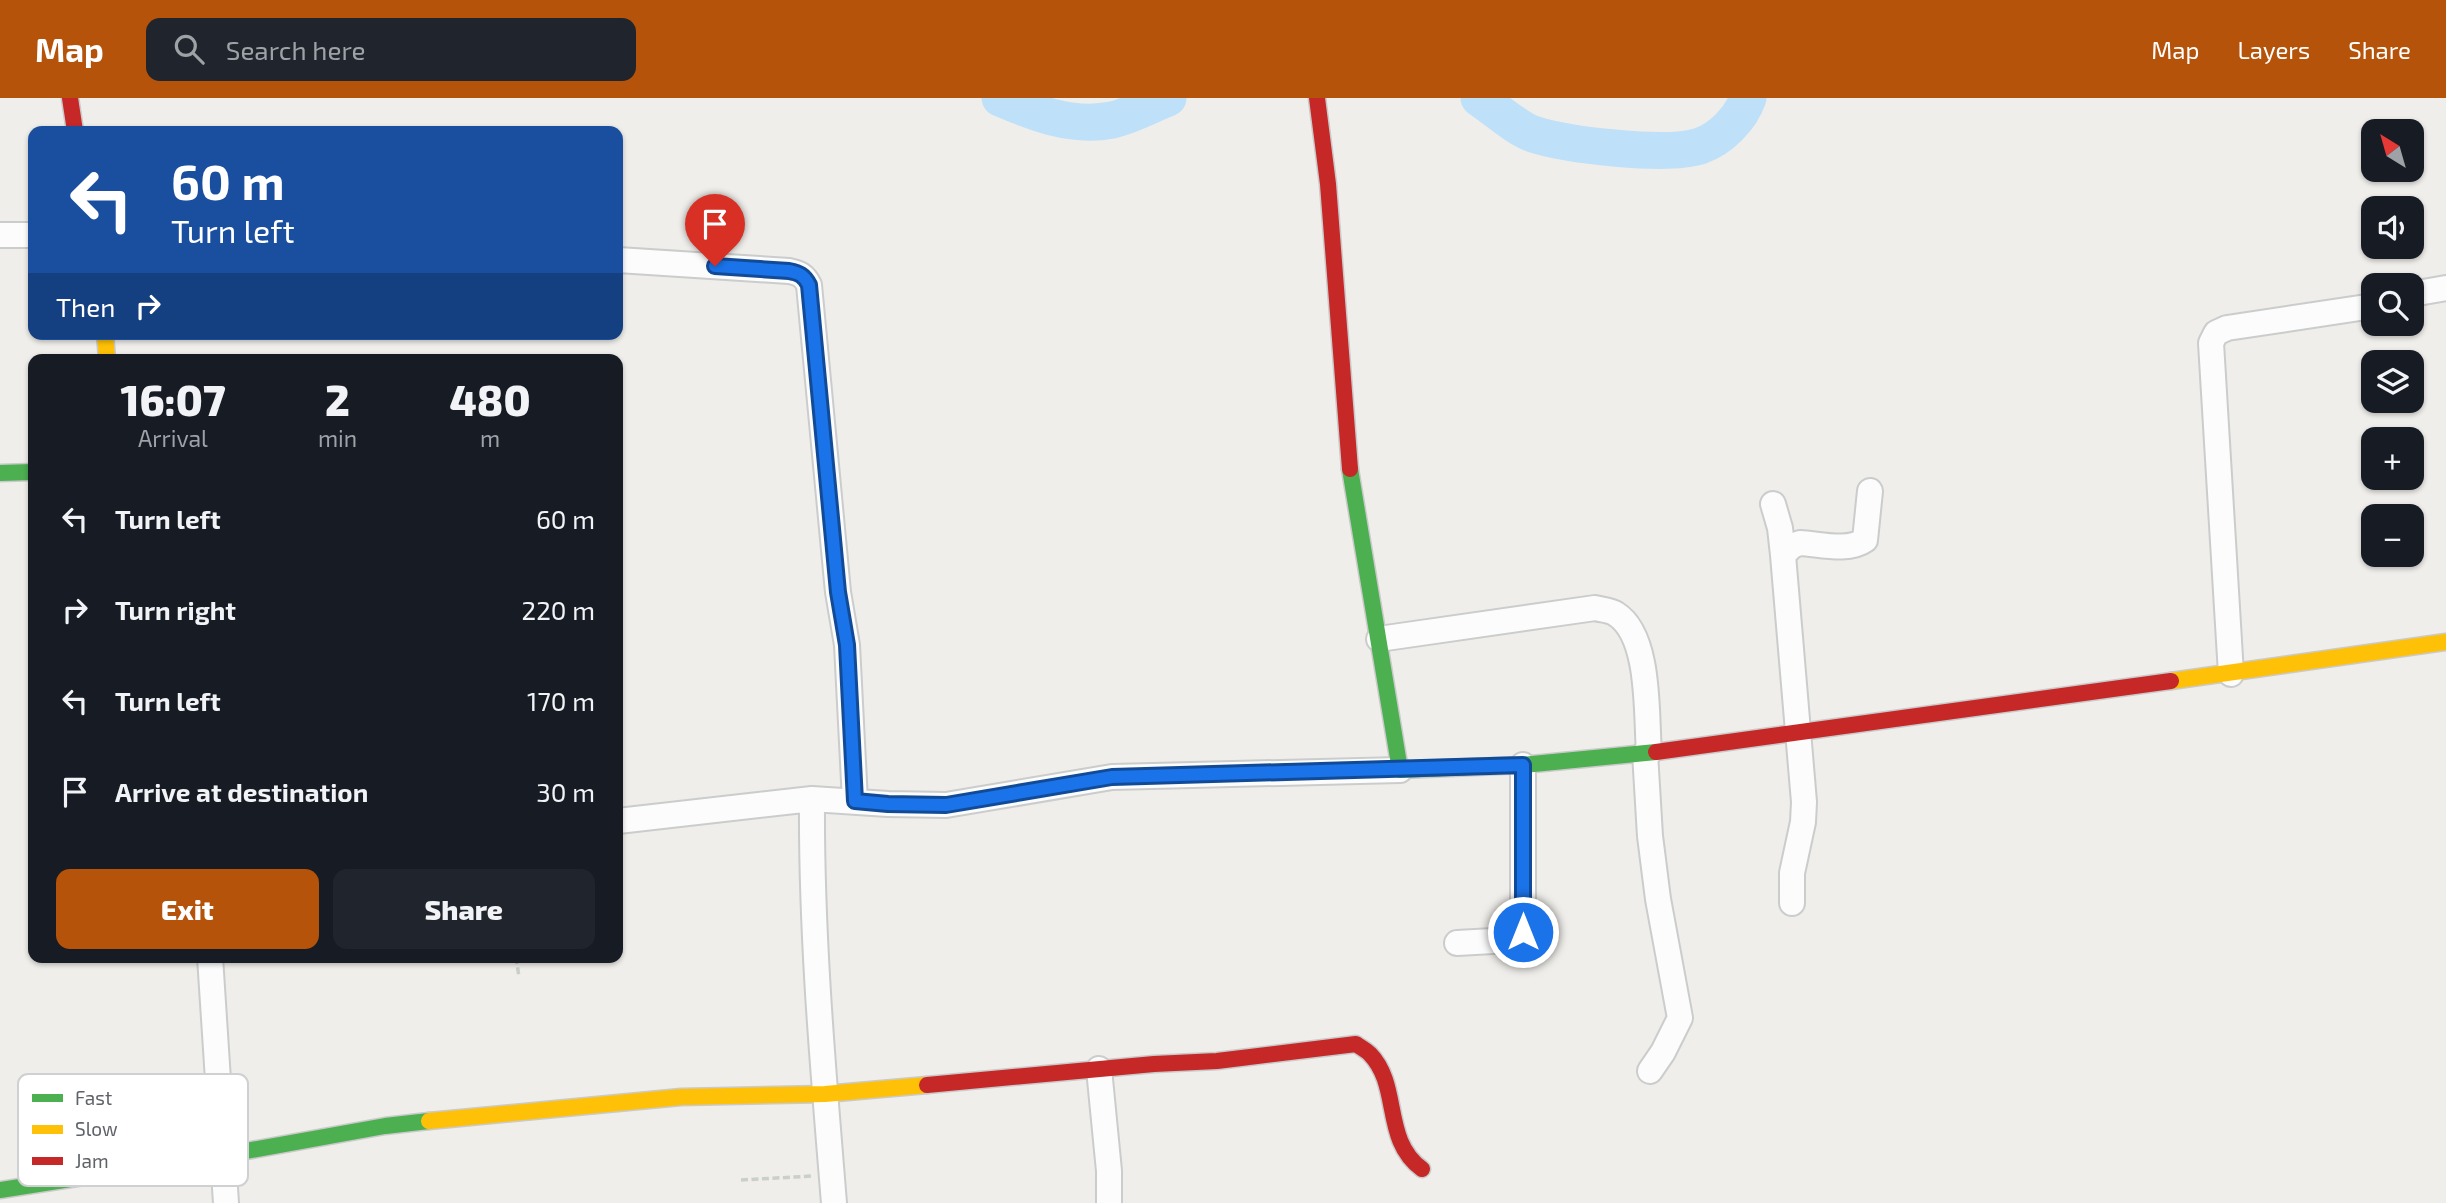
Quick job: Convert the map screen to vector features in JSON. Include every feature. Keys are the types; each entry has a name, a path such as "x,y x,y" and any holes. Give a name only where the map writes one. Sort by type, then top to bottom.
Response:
{"street":[{"path":"70,98 74,126"},
{"path":"1317,98 1328,184 1350,474 1401,770"},
{"path":"0,235 28,235"},
{"path":"623,260 789,271 800,273 806,278 809,285 838,592 847,645 855,801"},
{"path":"2424,292 2446,288"},
{"path":"2231,674 2211,343 2216,334 2227,328 2361,308"},
{"path":"0,473 28,472"},
{"path":"1783,555 1792,546 1800,543 1848,547 1865,540 1870,491"},
{"path":"1773,504 1780,528 1799,734 1803,822 1792,873 1792,903"},
{"path":"1379,639 1595,608 1619,615 1629,627 1642,659 1650,836 1658,899 1680,1018 1650,1071"},
{"path":"623,820 812,799 946,805 1112,777 1523,765 1647,753 2231,674 2446,642"},
{"path":"1457,943 1511,940 1520,938 1523,932 1523,765"},
{"path":"812,799 811,864 816,976 834,1203"},
{"path":"210,963 218,1074"},
{"path":"248,1151 385,1126 531,1110 681,1097 825,1094 1254,1058 1356,1044 1365,1047 1379,1068 1404,1154 1413,1166 1422,1169"},
{"path":"1099,1069 1109,1171 1109,1203"},
{"path":"0,1190 26,1186"}],"path":[{"path":"517,963 519,977"},
{"path":"741,1180 832,1175"}],"waterway":[{"path":"1000,98 1040,114 1083,122 1112,120 1168,98"},
{"path":"1479,98 1512,123 1533,134 1592,146 1641,150 1685,149 1708,143 1723,133 1735,120 1748,98"}],"traffic: fast":[{"path":"1350,469 1400,770 1523,765 1656,752"},
{"path":"0,473 28,472"},
{"path":"248,1151 385,1126 429,1121"},
{"path":"0,1190 26,1186"}],"traffic: slow":[{"path":"105,340 107,354"},
{"path":"2171,681 2446,642"},
{"path":"429,1121 681,1097 825,1094 927,1085"}],"traffic: jam":[{"path":"70,98 74,126"},
{"path":"1317,98 1328,184 1350,469"},
{"path":"1656,752 2171,681"},
{"path":"927,1085 1154,1064 1217,1061 1356,1044 1370,1054 1379,1067 1386,1081 1401,1143 1422,1169"}],"route":[{"path":"715,266 800,273 809,285 838,592 847,645 855,801 946,805 1112,777 1523,765 1523,932"}]}
